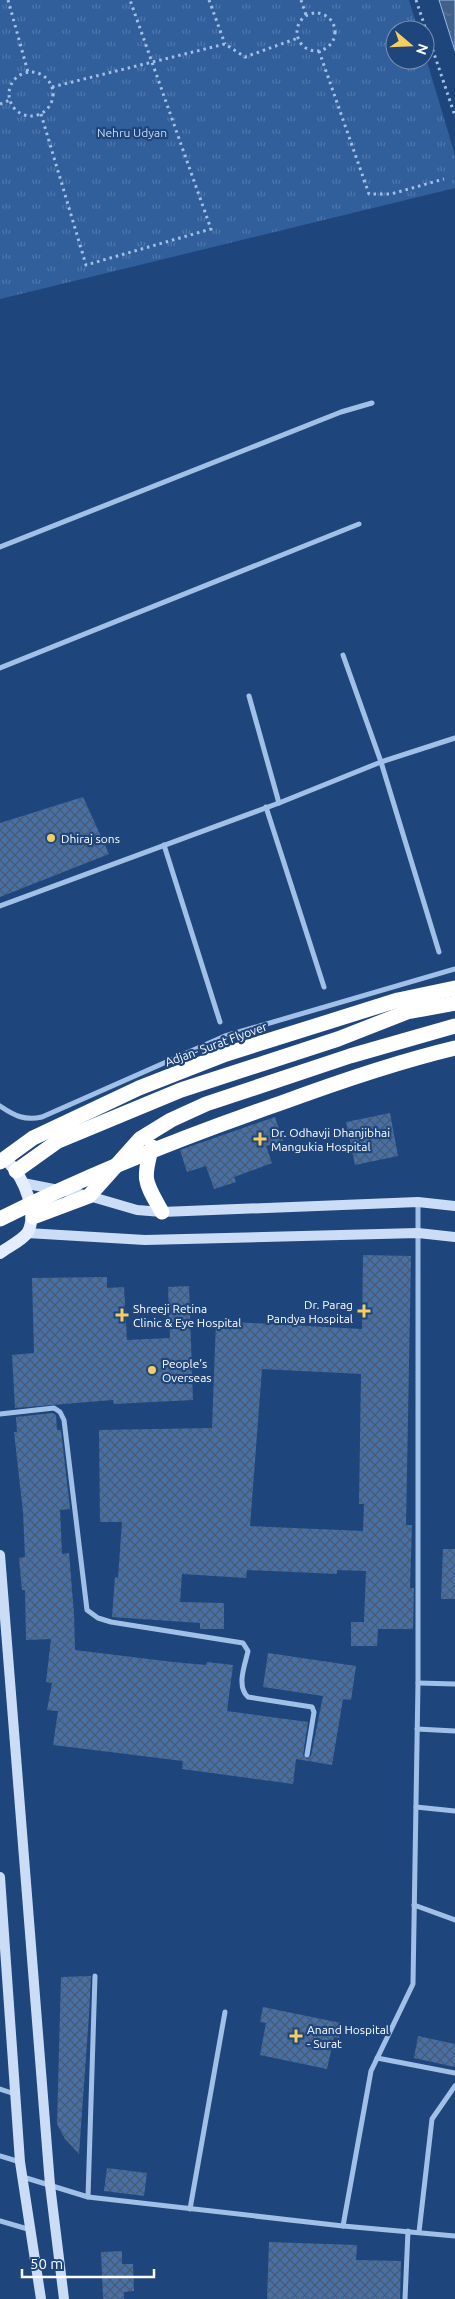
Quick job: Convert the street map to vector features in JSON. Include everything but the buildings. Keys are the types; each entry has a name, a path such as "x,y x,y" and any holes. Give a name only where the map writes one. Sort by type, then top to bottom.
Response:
{"highway":[{"name":"Adjan- Surat Flyover","path":"0,1162 33,1138 139,1088 226,1054 398,1000 455,988"},
{"path":"20,1177 58,1141 181,1090 338,1039 406,1012 455,1003"},
{"path":"33,1217 88,1196 140,1139 170,1120 206,1104 350,1056 455,1026"},
{"path":"0,1219 54,1192 193,1134 327,1086 455,1048"},
{"path":"162,1212 145,1182 146,1166 155,1135 170,1120"}],"main road":[{"path":"0,1156 20,1177 33,1217 27,1233 0,1253"},
{"path":"20,1177 137,1210 162,1212 418,1202 455,1206"},
{"path":"27,1233 145,1240 418,1233 455,1237"},
{"path":"0,1555 50,2185 64,2299"},
{"path":"0,1877 20,2162 31,2230 38,2296"}],"street":[{"path":"0,547 341,412 372,404"},
{"path":"0,668 359,524"},
{"path":"343,656 381,762 439,952"},
{"path":"249,696 279,803"},
{"path":"0,906 266,808 381,762 455,738"},
{"path":"266,808 324,987"},
{"path":"164,845 220,1022"},
{"path":"0,1106 16,1116 31,1119 42,1116 225,1036 455,969"},
{"path":"343,2226 371,2071 413,1984 418,1683 418,1202"},
{"path":"0,1414 54,1408 60,1412 64,1420 87,1610 98,1618 111,1622 243,1643 248,1651 242,1684 243,1692 248,1696 312,1707 314,1712 308,1755"},
{"path":"418,1683 455,1684"},
{"path":"417,1729 455,1731"},
{"path":"416,1807 455,1811"},
{"path":"414,1905 455,1920"},
{"path":"88,2197 95,1976"},
{"path":"190,2210 225,2012"},
{"path":"377,2058 455,2073"},
{"path":"419,2232 432,2120 455,2086"},
{"path":"0,2089 16,2094"},
{"path":"0,2156 20,2162"},
{"path":"22,2177 88,2197 190,2210 455,2236"},
{"path":"0,2221 31,2230"},
{"path":"404,2299 408,2232"}],"path":[{"path":"8,0 28,72"},
{"path":"41,114 86,265 211,229 130,0"},
{"path":"209,0 225,44 245,57 298,38"},
{"path":"301,0 306,15"},
{"path":"416,0 455,116"},
{"path":"319,12 325,15 333,25 334,38 330,44 319,51 306,48 298,38 298,25 306,15 319,12"},
{"path":"52,87 225,44"},
{"path":"319,51 369,194 391,194 444,179"},
{"path":"28,72 43,74 52,87 52,102 41,114 26,115 20,112 10,100 10,85 15,78 28,72"},
{"path":"0,104 10,100"}],"green space":[{"name":"Nehru Udyan","path":"0,0 409,0 415,20 385,20 385,70 430,70 455,155 455,188 0,299"}],"water":[{"path":"439,0 455,0 455,51"}],"place":[{"name":"Dhiraj sons","path":"51,838"},
{"name":"Dr. Odhavji Dhanjibhai Mangukia Hospital","path":"260,1139"},
{"name":"Dr. Parag Pandya Hospital","path":"364,1311"},
{"name":"Shreeji Retina Clinic & Eye Hospital","path":"122,1315"},
{"name":"People's Overseas","path":"152,1370"},
{"name":"Anand Hospital - Surat","path":"296,2036"}]}
